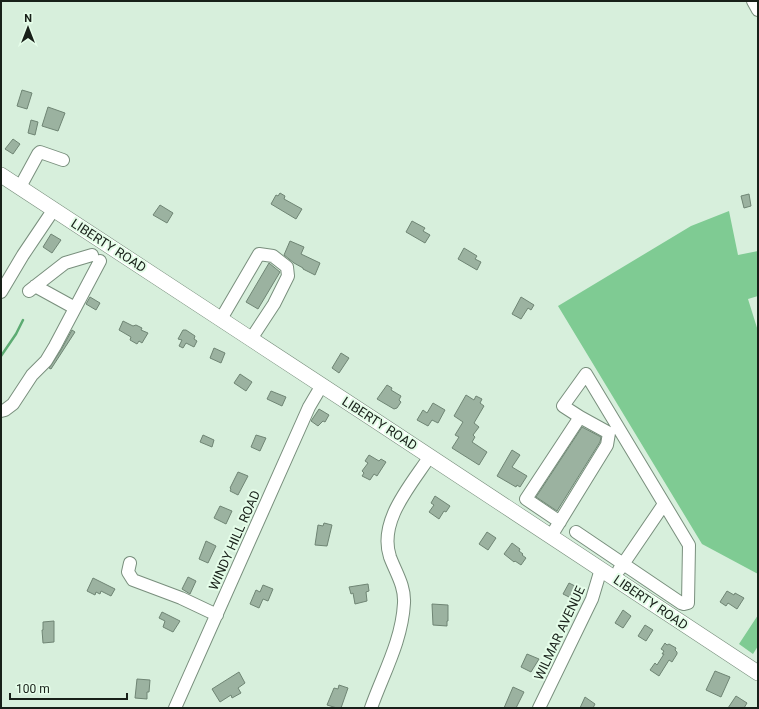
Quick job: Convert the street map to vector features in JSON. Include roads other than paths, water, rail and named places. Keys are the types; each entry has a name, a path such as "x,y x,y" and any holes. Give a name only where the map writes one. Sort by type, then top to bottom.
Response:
{"main road":[{"name":"LIBERTY ROAD","path":"1,176 54,209 758,673"}],"street":[{"path":"753,1 758,10"},
{"path":"20,187 40,152 63,160"},
{"path":"1,292 23,255 54,209"},
{"path":"221,319 259,254 273,256 287,267 288,276 274,304 251,339"},
{"path":"1,411 13,404 32,375 46,361 75,308 96,258 65,263 32,288 75,308"},
{"path":"576,532 681,603 688,603 689,545 664,504 613,430 586,374 563,406 580,417 613,430"},
{"name":"WINDY HILL ROAD","path":"175,708 309,407 322,385"},
{"path":"560,522 526,499 580,417"},
{"path":"551,536 607,445 613,430"},
{"path":"371,708 401,632 403,615 403,590 390,556 387,536 388,528 396,507 430,456"},
{"path":"613,577 664,504"},
{"path":"130,563 128,572 134,580 181,598 216,615"},
{"name":"WILMAR AVENUE","path":"539,708 592,599 601,569"}],"waterway":[{"path":"1,356 16,334 23,320"}]}
